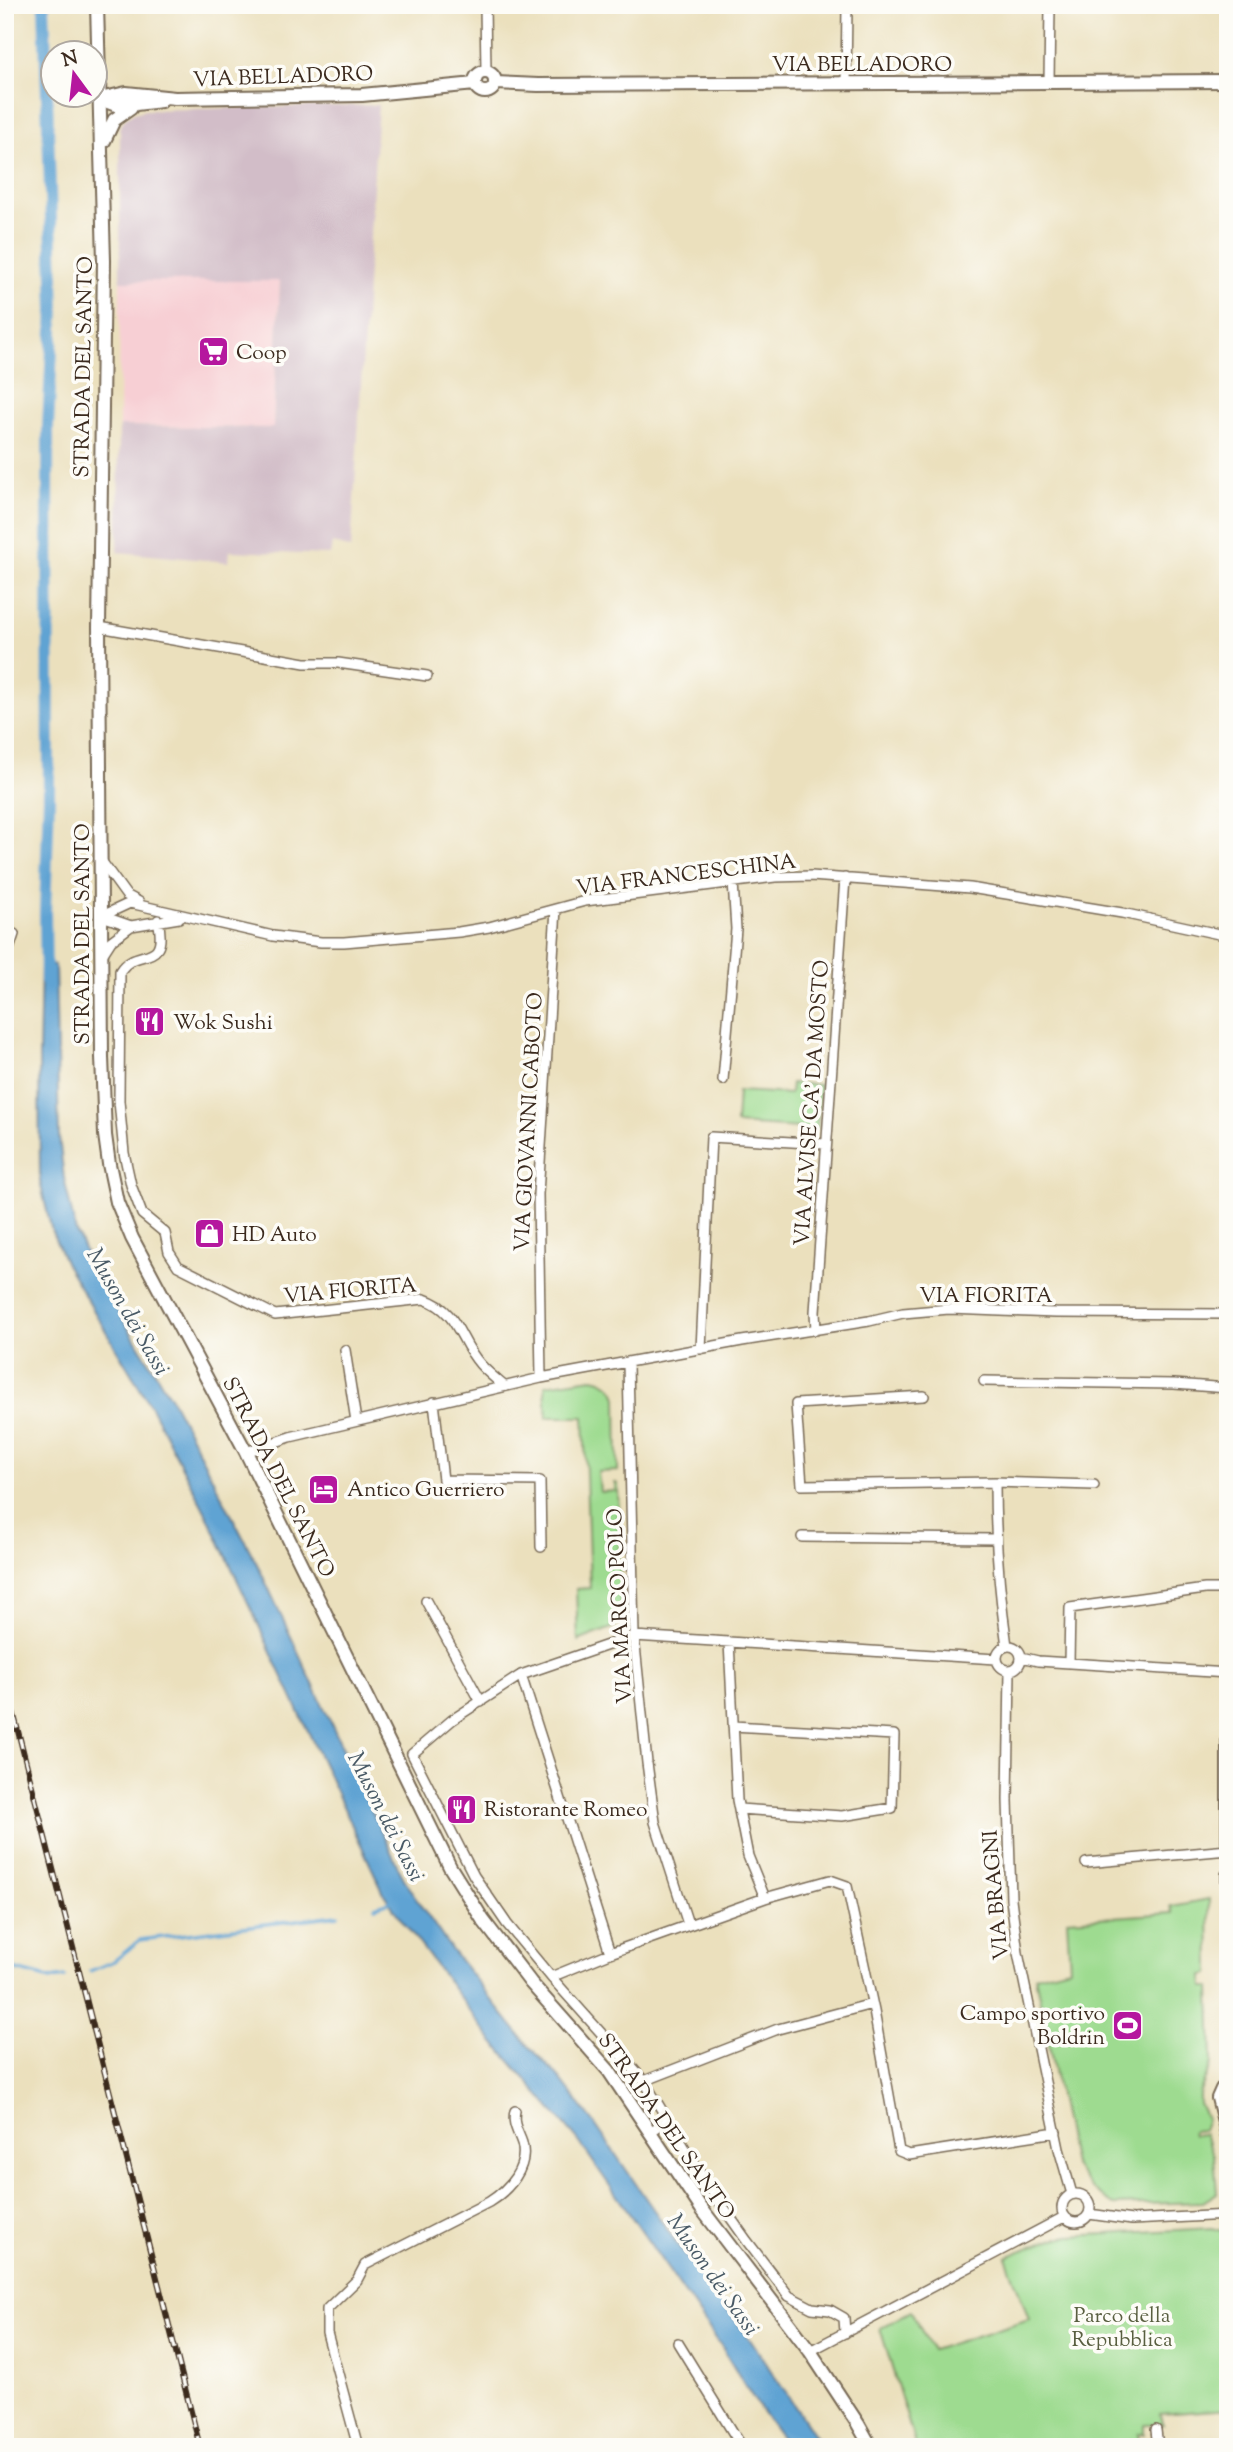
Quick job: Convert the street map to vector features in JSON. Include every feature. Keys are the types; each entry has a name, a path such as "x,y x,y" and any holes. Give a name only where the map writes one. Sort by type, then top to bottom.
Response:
{"main road":[{"name":"STRADA DEL SANTO","path":"97,5 98,38"},
{"path":"475,84 477,75 486,72 493,75 496,83"},
{"path":"108,80 126,93"},
{"name":"VIA BELLADORO","path":"108,97 126,93 175,98 362,95 475,84 479,90 486,92 496,83 1228,81"},
{"name":"VIA BELLADORO","path":"101,148 114,120 127,109 175,98"},
{"name":"VIA BELLADORO","path":"108,102 119,106 139,105"},
{"name":"STRADA DEL SANTO","path":"100,108 104,261 99,628 100,859 105,1135 117,1202 132,1238 246,1452 353,1665 450,1867 483,1920 531,1983 609,2071 737,2256 810,2351 871,2447"},
{"path":"1228,1672 1228,1842"},
{"path":"1228,1875 1228,1961"},
{"path":"1228,2086 1219,2093 1218,2098 1224,2110 1228,2137"}],"street":[{"path":"485,5 486,72"},
{"path":"846,84 847,5"},
{"path":"1049,5 1049,82"},
{"path":"99,628 305,663 338,663 427,676"},
{"name":"VIA FRANCESCHINA","path":"100,859 126,895 146,906"},
{"name":"VIA FRANCESCHINA","path":"102,916 130,903 296,940 344,942 489,928 585,901 733,882 811,876 970,888 1122,913 1228,936"},
{"name":"VIA ALVISE CA' DA MOSTO","path":"816,1330 825,1144 845,878"},
{"path":"723,1080 736,929 733,882"},
{"name":"VIA GIOVANNI CABOTO","path":"541,1378 538,1194 556,909"},
{"path":"102,916 131,926"},
{"name":"VIA FRANCESCHINA","path":"131,926 172,918 191,918"},
{"name":"VIA FIORITA","path":"158,920 160,937 157,950 152,955 129,961 120,971 120,1119 131,1185 142,1214 165,1233 169,1252 178,1266 275,1315 424,1299 438,1304 449,1312 479,1363 504,1386"},
{"path":"102,955 111,941 131,926"},
{"path":"6,953 13,942 14,933"},
{"path":"701,1349 711,1137 825,1144"},
{"name":"VIA FIORITA","path":"246,1452 290,1437 541,1378 903,1313 949,1309 1228,1314"},
{"path":"345,1350 356,1421"},
{"name":"VIA MARCO POLO","path":"628,1364 634,1636 655,1822 688,1924"},
{"path":"984,1381 1174,1384 1228,1388"},
{"path":"924,1396 796,1404 802,1485 995,1482 1094,1485"},
{"path":"434,1402 443,1479 540,1481 541,1547"},
{"path":"995,1482 995,1539 1007,1646"},
{"path":"802,1537 995,1539"},
{"path":"1069,1663 1070,1608 1205,1589 1228,1589"},
{"path":"426,1601 481,1702 521,1675 634,1636 996,1659"},
{"path":"729,1642 739,1810 748,1856 765,1898"},
{"path":"1007,1646 1017,1648 1021,1657 1018,1666 1010,1670 1001,1668 996,1659 999,1650 1007,1646"},
{"path":"1021,1657 1038,1661 1228,1672"},
{"name":"VIA BRAGNI","path":"1010,1670 1008,1800 1011,1899 1018,1953 1072,2194 1080,2194 1087,2199 1091,2206 1090,2214"},
{"path":"521,1675 610,1953"},
{"name":"STRADA DEL SANTO","path":"481,1702 452,1720 412,1754 474,1876 507,1924 644,2081 708,2186 789,2296 811,2308 830,2310 844,2318 845,2333"},
{"path":"733,1726 894,1735 892,1808 842,1816 739,1810"},
{"path":"412,1791 426,1784"},
{"path":"1086,1863 1228,1850"},
{"path":"551,1977 688,1924 830,1880 847,1886 899,2151 909,2155 1056,2132"},
{"path":"644,2081 778,2029 872,2004"},
{"path":"580,2038 595,2026"},
{"path":"358,2447 327,2333 327,2309 357,2280 365,2265 506,2191 520,2170 524,2153 514,2126 514,2111"},
{"path":"650,2132 668,2120"},
{"path":"1072,2194 1062,2203 1064,2217 1077,2223 1090,2214 1132,2220 1228,2216"},
{"path":"810,2351 1064,2217"},
{"path":"678,2343 742,2447"},
{"path":"1156,2430 1158,2447"}],"shaded area":[{"path":"378,105 351,549 332,543 330,555 230,551 228,562 118,552 119,426 273,428 280,281 120,281 120,127 125,119 145,110"},
{"path":"280,280 273,428 119,426 120,281"}],"green space":[{"path":"791,1083 820,1085 817,1129 736,1124 738,1091 790,1094"},
{"path":"592,1378 608,1384 617,1398 618,1471 598,1472 600,1492 615,1491 615,1483 618,1484 621,1611 617,1626 578,1641 576,1589 590,1588 584,1417 547,1417 545,1385"},
{"name":"Campo sportivo Boldrin","path":"1209,1899 1210,1974 1203,1975 1204,1987 1210,1987 1212,2063 1199,2093 1199,2104 1207,2119 1203,2130 1192,2131 1193,2135 1204,2134 1214,2155 1217,2193 1203,2202 1114,2205 1091,2188 1073,2165 1035,1976 1070,1968 1067,1920 1173,1913 1171,1906"},
{"name":"Parco della Repubblica","path":"1212,2228 1222,2231 1226,2238 1228,2409 1160,2414 1162,2424 1144,2424 1144,2434 1138,2434 1140,2445 1129,2447 916,2447 880,2328 911,2311 932,2350 1029,2319 1006,2257 1045,2241 1070,2236"}],"water":[{"path":"41,964 55,965 59,1137 64,1178 76,1232 94,1271 173,1402 260,1570 410,1890 453,1952 592,2120 684,2254 745,2332 822,2447 789,2447 779,2435 722,2347 578,2140 491,2039 384,1894 209,1519 151,1407 66,1264 52,1232 40,1182"}],"waterway":[{"name":"Muson dei Sassi","path":"44,5 54,310 48,427 49,798 45,912 46,981"},
{"path":"375,1907 392,1901"},
{"path":"90,1971 114,1961 140,1940 338,1915"},
{"path":"5,1967 51,1979 65,1977"}],"railway":[{"path":"5,1680 200,2447"}],"place":[{"name":"Coop","path":"213,352"},
{"name":"Wok Sushi","path":"150,1022"},
{"name":"HD Auto","path":"209,1234"},
{"name":"Antico Guerriero","path":"324,1489"},
{"name":"Ristorante Romeo","path":"461,1809"},
{"name":"Campo sportivo Boldrin","path":"1128,2025"}]}
